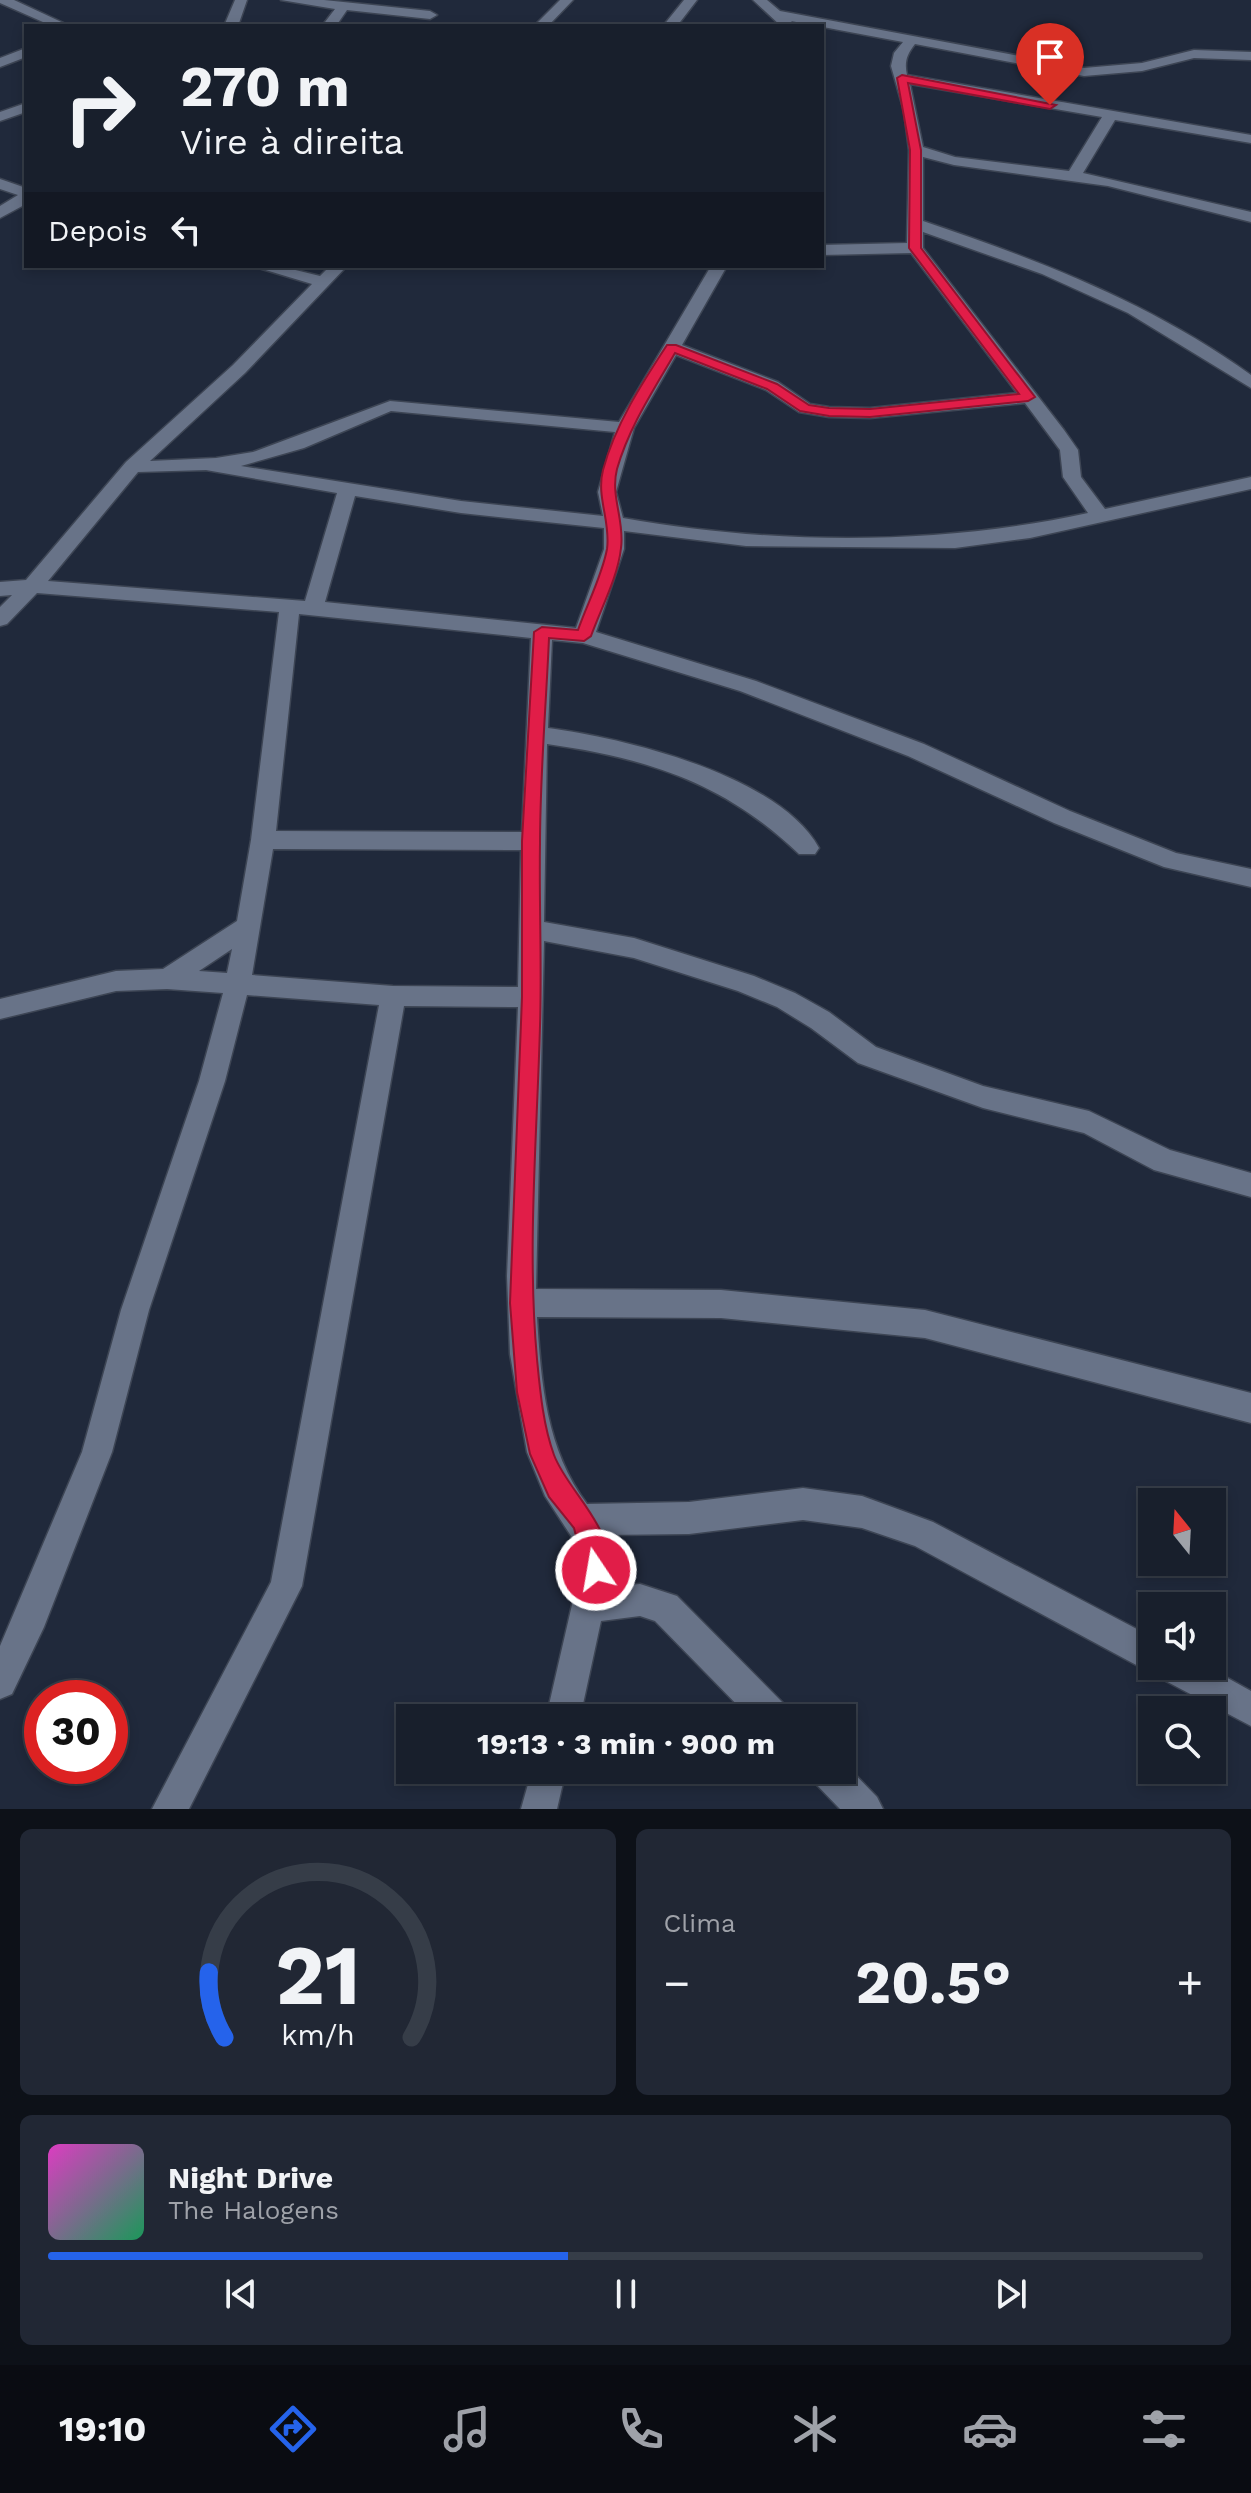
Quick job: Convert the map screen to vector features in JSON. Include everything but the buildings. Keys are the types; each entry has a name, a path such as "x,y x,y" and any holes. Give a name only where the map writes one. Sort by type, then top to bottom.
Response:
{"street":[{"path":"232,24 241,0"},
{"path":"287,0 430,15"},
{"path":"543,24 567,0"},
{"path":"672,24 691,0"},
{"path":"759,0 784,21 804,24"},
{"path":"3,3 58,24"},
{"path":"330,24 344,6"},
{"path":"824,27 1084,72 1142,67 1194,54 1251,56"},
{"path":"912,40 901,53 898,66 916,150 915,248 1069,450 1072,477 1100,516"},
{"path":"0,63 24,53"},
{"path":"902,78 1251,139"},
{"path":"0,117 24,108"},
{"path":"1074,175 1110,116"},
{"path":"916,150 954,161 1074,175 1251,217"},
{"path":"917,179 954,161"},
{"path":"0,184 24,194"},
{"path":"0,213 24,196"},
{"path":"916,224 1036,268 1153,320 1215,354 1251,383"},
{"path":"824,250 915,248"},
{"path":"268,268 322,282"},
{"path":"0,619 32,586 133,466 239,369 337,268"},
{"path":"584,636 614,549 614,523 607,492 610,471 625,428 718,268"},
{"path":"672,347 772,386 805,408 829,412 870,413 1028,397"},
{"path":"213,467 301,444 362,413 390,406 625,428"},
{"path":"133,466 213,467 461,507 746,540 955,542 1030,532 1251,483"},
{"path":"0,1682 32,1615 97,1452 135,1310 212,1081 238,983 302,608 348,489"},
{"path":"0,589 32,586 302,608 584,636 748,686 902,744 1062,817 1172,861 1251,878"},
{"path":"542,632 531,841 532,997 521,1303 529,1392 542,1454 557,1488 583,1520 593,1546 596,1570 566,1704"},
{"path":"535,734 572,738 681,764 712,778 773,815 807,848"},
{"path":"263,840 531,841"},
{"path":"167,979 248,926"},
{"path":"531,929 634,948 745,983 786,1000 820,1020 867,1055 983,1097 1089,1123 1164,1161 1251,1185"},
{"path":"0,1009 116,981 167,979 393,996 532,997"},
{"path":"170,1809 286,1586 393,996"},
{"path":"521,1303 721,1304 925,1324 1251,1408"},
{"path":"583,1520 689,1518 803,1504 862,1512 922,1533 1138,1648"},
{"path":"587,1606 640,1600 665,1608 760,1704"},
{"path":"1198,1680 1251,1709"},
{"path":"539,1809 545,1784"},
{"path":"840,1784 865,1809"}],"route":[{"path":"596,1570 593,1546 583,1520 557,1488 542,1454 529,1392 521,1303 532,997 531,841 542,632 584,636 605,584 614,549 614,523 607,492 610,471 625,428 672,347 772,386 805,408 829,412 870,413 1028,397 915,248 916,150 911,111 902,78 1050,105"}]}
